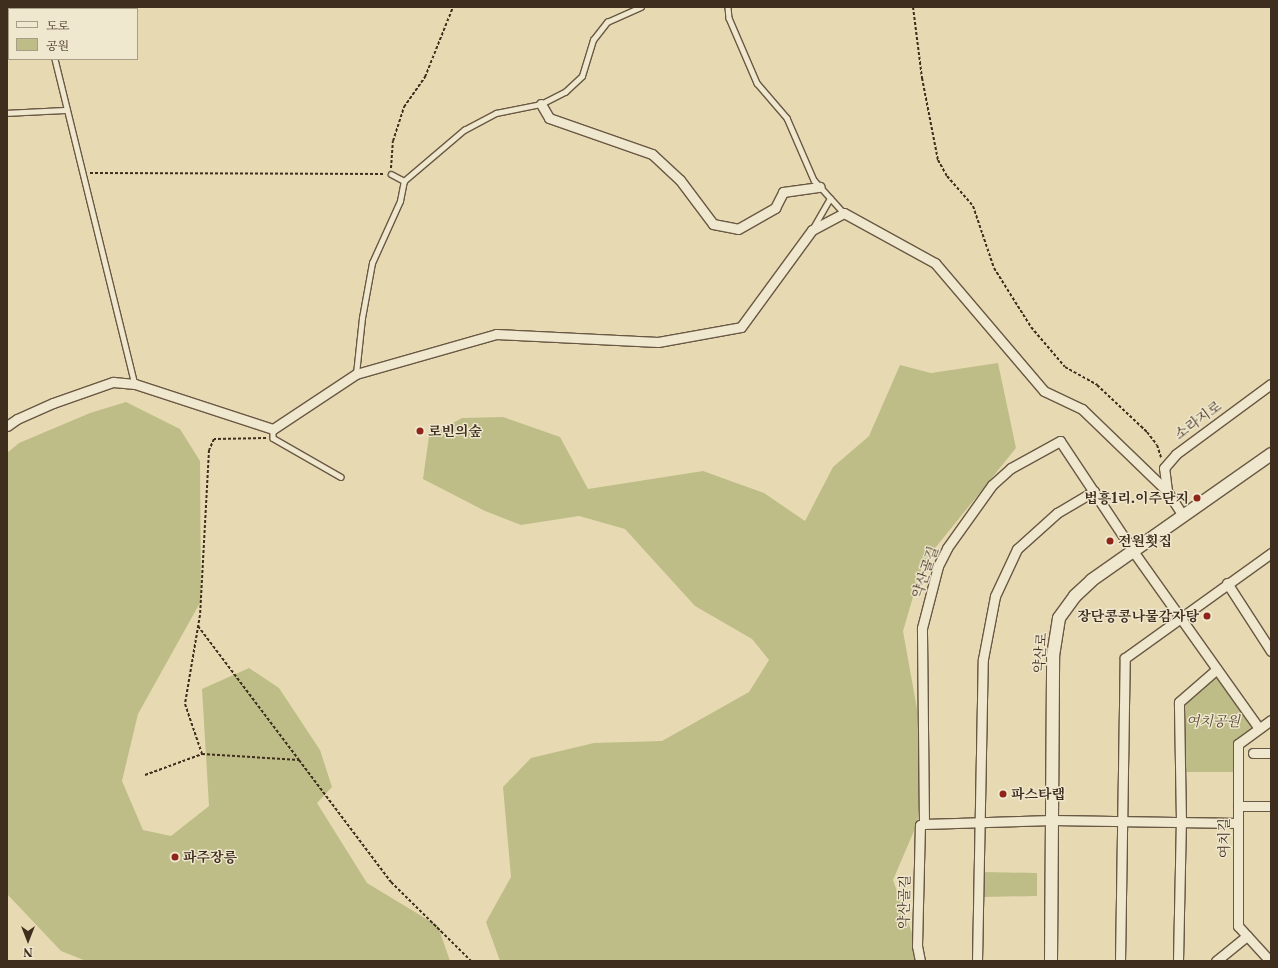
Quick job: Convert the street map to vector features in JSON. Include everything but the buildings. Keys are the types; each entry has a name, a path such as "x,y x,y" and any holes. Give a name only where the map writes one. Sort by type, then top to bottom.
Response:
{"street":[{"path":"541,104 549,118 652,154 680,180 713,224 738,229 775,208 783,192 820,187"},
{"path":"7,426 17,419 53,403 113,382 135,384 273,434 356,374 496,334 658,342 740,327 812,230 844,213 935,263 1044,391 1082,409 1167,491 1183,516"},
{"name":"소라지로","path":"1164,468 1176,454 1271,384"},
{"name":"약산골길","path":"920,961 917,946 920,825 924,824 922,628 938,566 947,548 992,485 1011,468 1060,441 1133,552 1259,728"},
{"name":"약산로","path":"1052,961 1053,656 1059,618 1075,596 1092,580 1271,454"},
{"path":"1164,468 1167,491"},
{"path":"977,961 981,822 983,659 995,596 1017,549 1057,513 1094,491"},
{"path":"1120,961 1124,658 1179,616 1271,553"},
{"path":"1227,583 1271,650"},
{"path":"1178,961 1181,822 1179,702 1217,669"},
{"name":"여치길","path":"1270,961 1238,926 1238,744 1271,720"},
{"path":"1253,753 1271,753"},
{"path":"1238,806 1271,806"},
{"path":"924,824 1052,820 1238,823"},
{"path":"1216,961 1247,936"}],"lane":[{"path":"356,374 362,318 372,263 400,201 404,181 464,130 496,113 541,104 565,92 582,76 592,40 607,22 641,7"},
{"path":"728,7 729,18 757,83 787,118 814,180 844,213"},
{"path":"55,60 135,384"},
{"path":"7,113 67,110"},
{"path":"391,174 404,181"},
{"path":"812,230 830,198"},
{"path":"273,434 341,477"}],"path":[{"path":"83,173 391,174 394,141 404,107 425,77 453,7"},
{"path":"913,7 922,78 938,160 947,176 973,206 994,268 1031,327 1065,367 1097,385 1147,432 1157,445 1164,468"},
{"path":"202,754 185,704 198,626 209,450 214,439 273,434"},
{"path":"198,626 391,882 471,961"},
{"path":"145,775 202,754 300,760"}],"green space":[{"path":"998,363 1016,448 923,563 903,631 926,759 917,824 893,880 922,961 500,961 486,922 511,877 503,787 531,758 594,743 662,741 749,692 769,660 752,639 695,606 625,529 579,516 521,525 485,511 423,479 429,436 462,418 503,417 560,437 588,489 703,471 764,493 805,521 833,467 869,436 900,365 931,373"},
{"path":"126,402 180,429 200,461 201,601 138,714 122,781 143,830 171,836 209,806 202,689 249,668 279,688 320,750 332,787 317,803 367,883 438,926 450,961 86,961 61,951 7,894 7,453 19,443 90,413"},
{"name":"여치공원","path":"1217,669 1259,728 1238,744 1238,772 1180,772 1179,702"},
{"path":"983,872 1037,873 1037,896 982,897"}],"place":[{"name":"로빈의숲","path":"420,431"},
{"name":"법흥1리.이주단지","path":"1197,498"},
{"name":"전원횟집","path":"1110,541"},
{"name":"장단콩콩나물감자탕","path":"1207,616"},
{"name":"파스타랩","path":"1003,794"},
{"name":"파주장릉","path":"175,857"}]}
